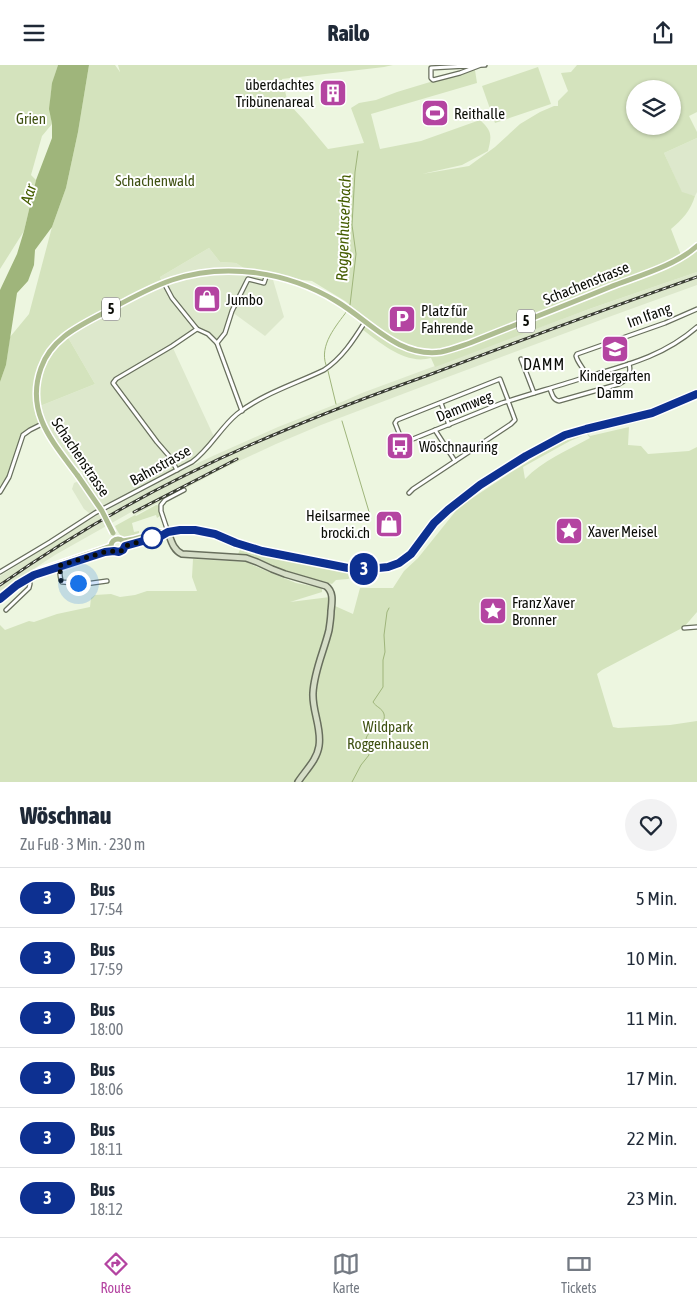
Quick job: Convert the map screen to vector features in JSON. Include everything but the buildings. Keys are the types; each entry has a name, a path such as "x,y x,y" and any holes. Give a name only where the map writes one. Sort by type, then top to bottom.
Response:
{"main road":[{"name":"Schachenstrasse","path":"114,536 102,511 42,424 38,411 36,389 41,366 53,346 66,334 148,289 183,277 210,272 240,271 267,275 314,289 336,301 387,338 403,347 430,353 470,343 645,274 676,260 697,246"},
{"path":"112,548 114,536 124,543 161,536 168,532 184,530 201,531 215,534 262,551 348,568 362,569 393,566 405,559 416,549 434,523 448,510 480,485 526,456 565,435 652,413 697,394"},
{"path":"112,548 117,553 121,552 124,543"},
{"path":"31,577 112,548"},
{"path":"0,599 38,571 112,548"}],"street":[{"path":"481,65 433,80 431,77 432,68 481,65 486,65"},
{"path":"217,343 225,333 232,311 248,279 264,283 267,275"},
{"path":"164,283 172,298 196,329 208,334 217,343 242,411"},
{"name":"Im Ifang","path":"587,377 586,371 577,359 577,354 664,323 697,309"},
{"name":"Bahnstrasse","path":"0,572 95,513 192,462 205,451 226,424 242,411 268,395 324,370 337,361 365,321"},
{"name":"Dammweg","path":"440,403 398,420 396,423 403,443 508,401 652,356 674,345 697,327"},
{"path":"177,470 170,457 116,389 113,382 196,329"},
{"path":"520,359 534,393"},
{"path":"550,389 556,401 559,401 619,384 628,377 629,364"},
{"path":"409,493 515,420 500,379 440,403 449,425"},
{"path":"0,492 8,477 23,435 30,429 42,424"},
{"path":"435,430 455,461"},
{"path":"184,490 164,501 161,505 161,511 176,550 182,553 246,558 284,574 326,586 333,599 329,628 313,692 319,747 313,761 298,782"},
{"path":"58,566 62,582 85,584 107,581"},
{"path":"6,610 29,588 31,577"},
{"path":"684,628 697,627"}],"shaded area":[{"path":"58,65 89,65 78,132 66,188 52,227 35,250 34,265 28,281 17,293 6,365 0,382 0,290 17,254 36,180 52,138 49,109 52,83"},
{"path":"697,138 697,192 695,196 682,193 664,153"},
{"path":"209,248 220,262 236,263 245,269 271,273 284,317 265,336 232,312 225,333 217,343 208,334 198,330 172,346 215,439 196,459 95,513 89,513 84,509 72,489 74,483 82,478 82,472 73,466 47,428 40,406 95,384 66,334 163,282 160,277"},
{"path":"697,272 697,285 437,381 276,444 222,469 135,515 133,511 55,555 0,591 0,576 94,517 215,455 362,393 592,308"}],"green space":[{"name":"Grien","path":"0,65 58,65 51,94 52,124 42,136 31,175 36,180 24,231 0,269"},
{"name":"Schachenwald","path":"89,65 115,65 120,72 118,65 393,65 282,79 288,103 328,149 364,143 351,108 359,103 376,100 397,92 475,70 477,83 371,114 380,149 421,141 480,120 487,127 490,134 488,151 462,165 422,174 469,166 495,147 520,124 540,112 558,106 558,101 568,91 561,73 571,72 577,65 697,65 697,112 689,116 697,132 697,138 664,153 682,192 695,196 686,214 671,229 681,255 668,262 458,345 442,349 425,350 410,347 388,336 345,301 312,281 245,269 236,263 220,262 209,248 160,277 163,283 66,334 95,384 40,406 42,424 25,433 9,477 0,492 0,382 6,365 10,337 29,314 52,227 66,188 78,132"},
{"path":"538,67 551,104 495,123 482,86"},
{"path":"697,248 697,272 592,308 435,367 431,358 413,359 404,356 386,347 363,330 364,326 367,326 391,343 408,350 426,354 437,354 663,268 684,259"},
{"name":"Wildpark Roggenhausen","path":"629,427 628,445 641,446 648,454 689,451 697,447 697,612 684,627 597,674 613,727 670,725 697,721 697,782 0,782 0,625 5,630 29,621 34,622 57,614 90,607 91,598 95,595 111,594 120,597 147,591 197,591 192,577 193,559 246,562 296,583 322,588 322,592 290,602 330,597 335,606 353,614 360,588 393,588 404,571 418,558 459,507 557,444 587,433 590,436","holes":["587,434 590,438 547,461 525,479 523,467 570,441"]},
{"path":"156,505 159,506 160,516 157,518 156,515 132,523 134,532 139,531 139,533 127,537 120,535 115,526"},
{"path":"240,550 344,571 370,573 368,575 336,580 332,584 275,568 251,556 238,554"}],"waterway":[{"name":"Roggenhuserbach","path":"350,305 356,254 352,225 358,151"},
{"name":"Roggenhuserbach","path":"326,365 324,358 327,343 347,311"},
{"name":"Roggenhuserbach","path":"328,371 336,404"},
{"name":"Roggenhuserbach","path":"342,421 370,515"},
{"name":"Roggenhuserbach","path":"352,782 369,755 365,743 367,735 380,725 384,718 383,712 373,702 383,687 384,635 389,608"}],"railway":[{"path":"0,585 33,562 137,500 246,447 318,416 697,277"},
{"path":"134,512 237,459"}],"bus line":[{"name":"3","path":"0,599 17,585 34,575 105,552 114,551 117,553 123,550 125,546 180,530 208,532 262,551 348,568 369,569 393,566 405,559 416,549 434,523 448,510 509,465 565,435 652,413 697,394"}],"place":[{"name":"überdachtes Tribünenareal","path":"333,93"},
{"name":"Reithalle","path":"435,113"},
{"name":"Jumbo","path":"207,299"},
{"name":"Platz für Fahrende","path":"402,319"},
{"name":"Kindergarten Damm","path":"615,349"},
{"name":"Wöschnauring","path":"400,446"},
{"name":"Heilsarmee brocki.ch","path":"389,524"},
{"name":"Xaver Meisel","path":"569,531"},
{"name":"Franz Xaver Bronner","path":"493,611"}],"district":[{"name":"DAMM","path":"544,364"}],"route":[{"path":"78,583 62,582 58,566 105,552 114,551 117,553 123,550 125,546 152,538"}],"water label":[{"name":"Aar","path":"28,194"}]}
